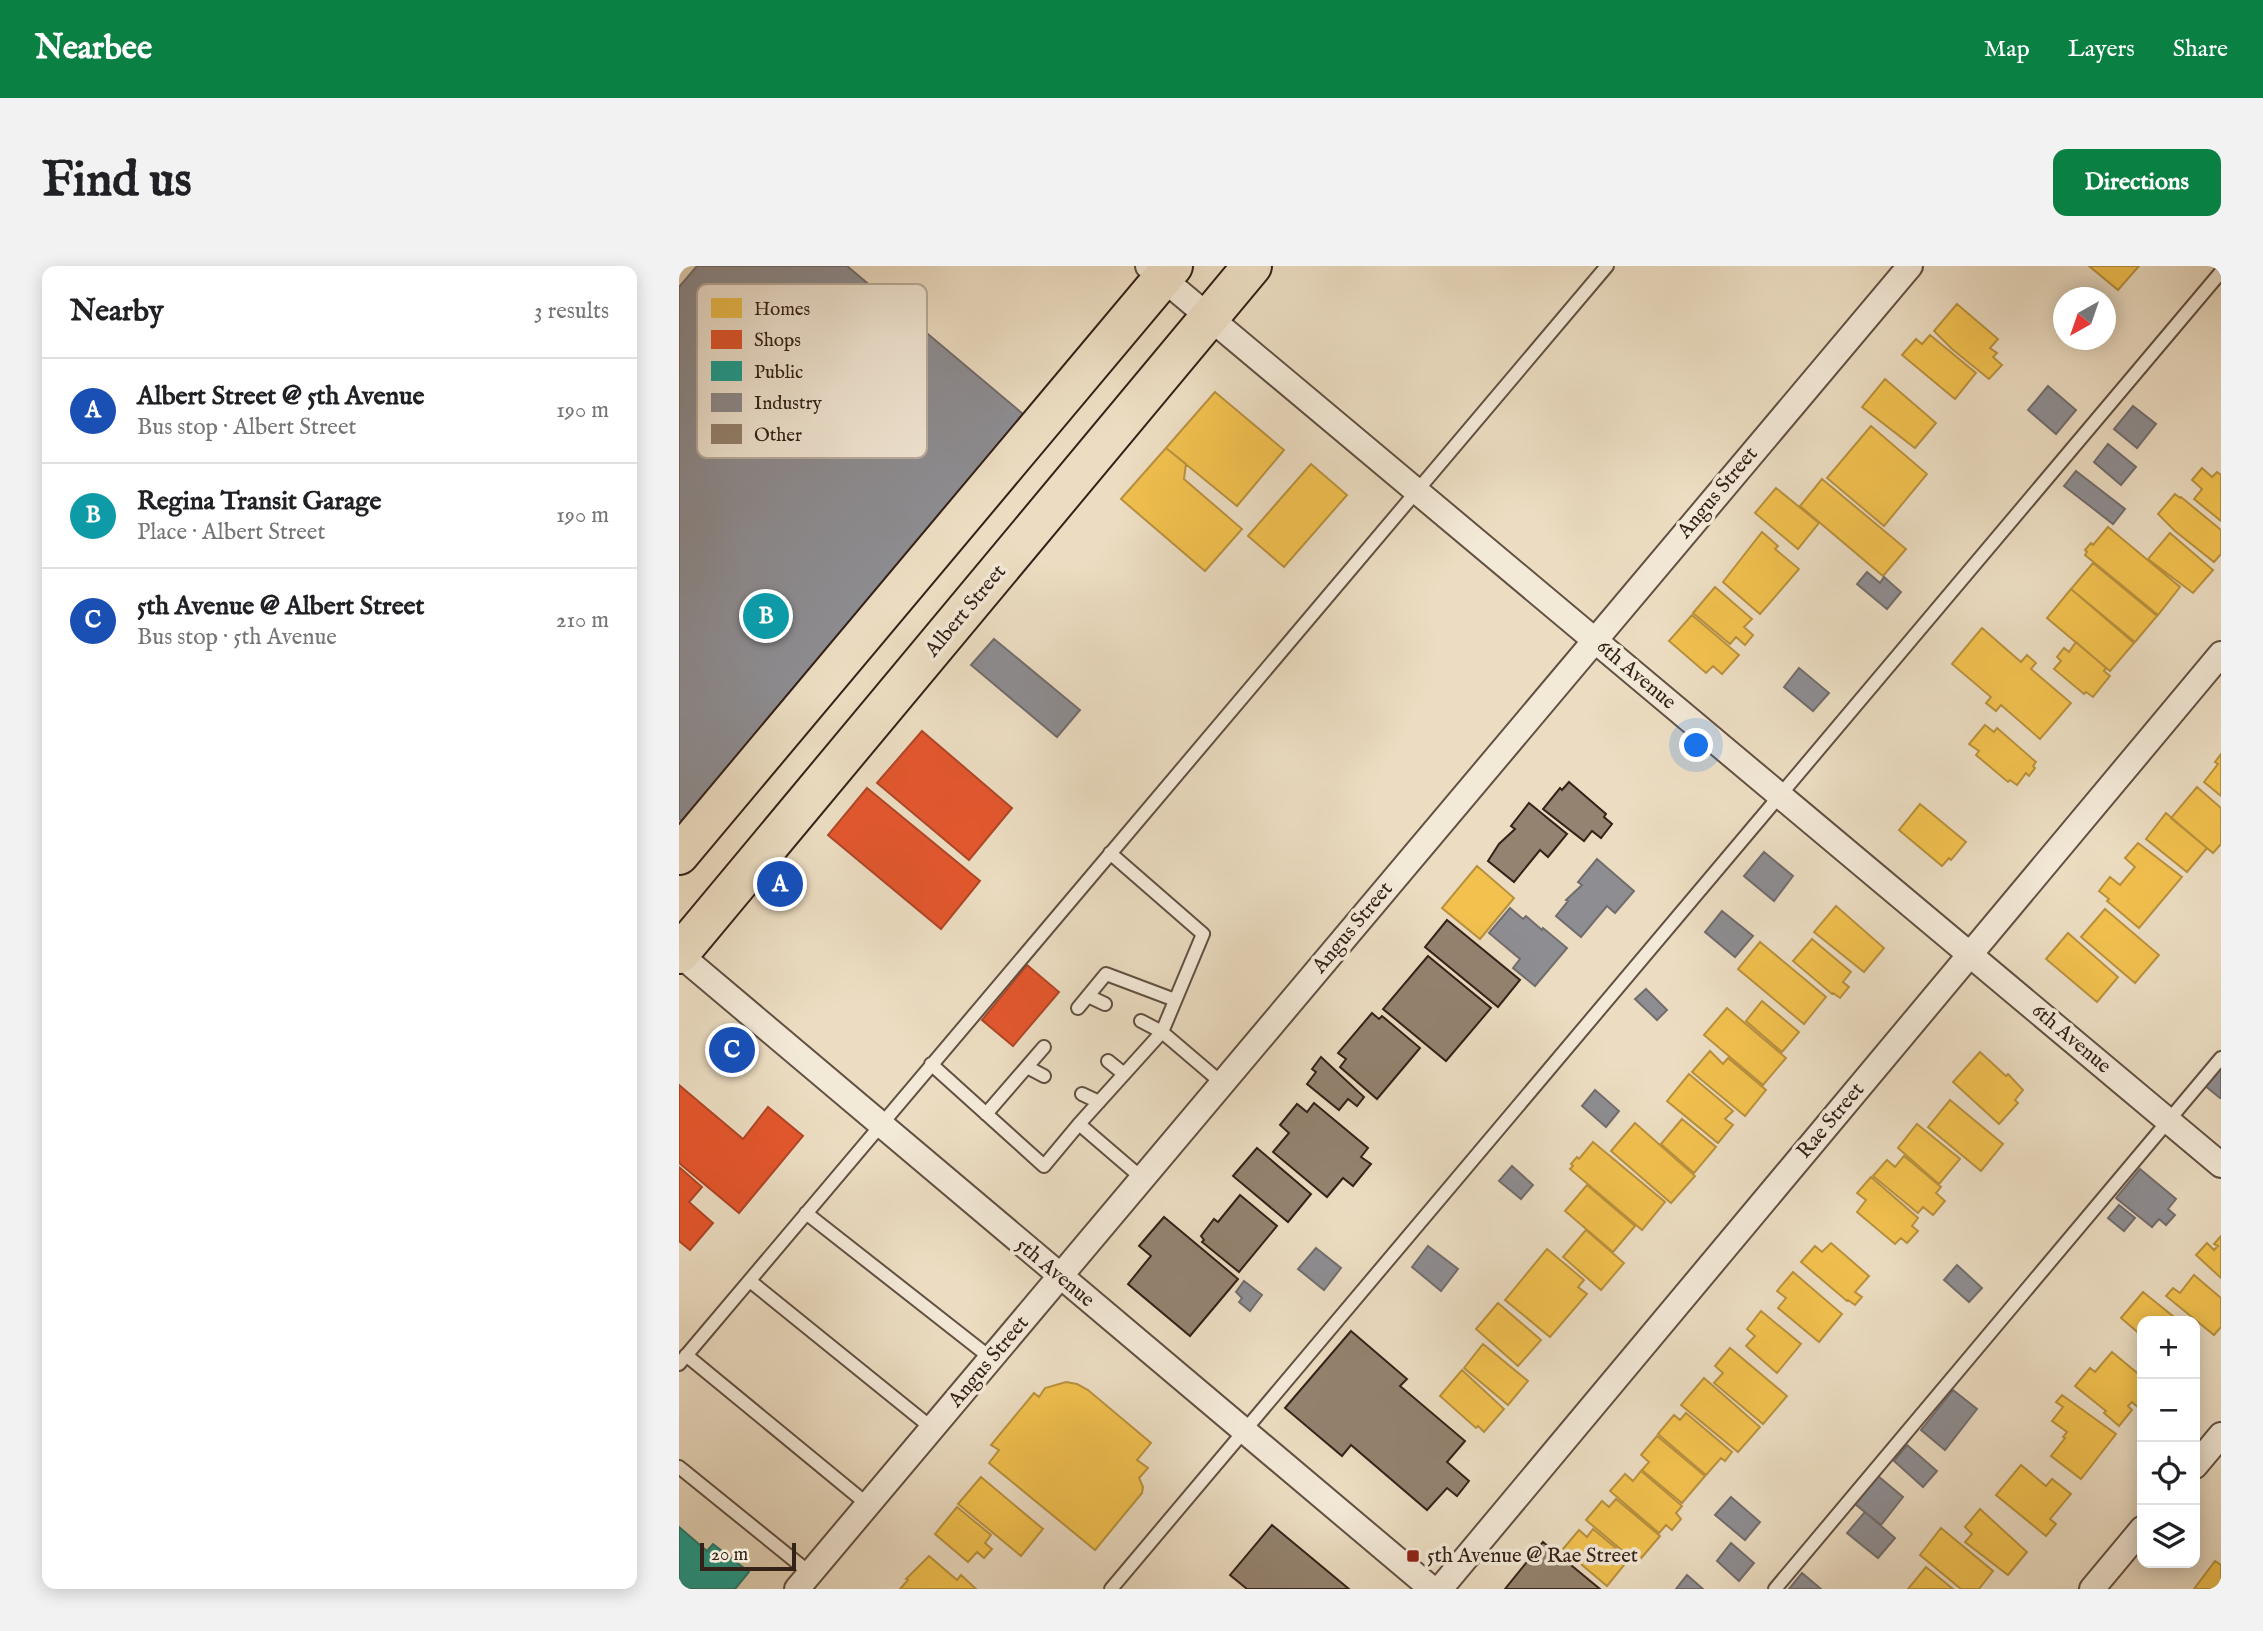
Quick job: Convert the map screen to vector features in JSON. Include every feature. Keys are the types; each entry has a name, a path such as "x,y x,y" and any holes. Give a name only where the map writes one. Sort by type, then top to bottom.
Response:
{"main road":[{"name":"Albert Street","path":"679,954 1252,266"},
{"path":"679,855 1161,270"}],"street":[{"name":"Angus Street","path":"804,1581 1910,266"},
{"name":"6th Avenue","path":"1161,270 1209,317 2221,1165"},
{"name":"Rae Street","path":"1440,1589 2221,654"},
{"name":"5th Avenue","path":"679,954 1432,1589"},
{"path":"2200,1460 2221,1435"},
{"path":"2092,1589 2137,1535"}],"lane":[{"path":"867,1504 682,1359 1607,266"},
{"path":"1111,1589 2221,272"},
{"path":"931,1064 1044,1166 1162,1032 1203,934 1110,853"},
{"path":"1078,1008 1106,974 1175,1000"},
{"path":"1088,996 1105,1004"},
{"path":"1141,1021 1162,1032 1223,1084"},
{"path":"986,1114 1044,1047"},
{"path":"1775,1589 2221,1058"},
{"path":"1108,1061 1124,1074"},
{"path":"1027,1067 1044,1076"},
{"path":"1081,1094 1099,1102"},
{"path":"1079,1124 1143,1179"},
{"path":"806,1213 992,1359"},
{"path":"750,1280 933,1429"},
{"path":"679,1467 804,1581"}],"building: Homes":[{"path":"2089,266 2139,266 2118,290"},
{"path":"1957,304 1998,339 1990,348 1997,353 1993,357 2002,365 1989,379 1934,331"},
{"path":"1930,335 1976,373 1955,399 1902,355 1916,339 1922,344"},
{"path":"1885,379 1936,423 1915,448 1862,407"},
{"path":"1215,392 1284,450 1237,506 1166,448"},
{"path":"1871,426 1927,474 1884,526 1827,478"},
{"path":"1166,448 1186,464 1184,479 1242,529 1205,571 1121,499"},
{"path":"1311,464 1347,495 1284,567 1248,536"},
{"path":"2202,468 2212,477 2217,472 2221,475 2221,521 2194,499 2202,489 2192,480"},
{"path":"1822,479 1906,549 1883,576 1800,506"},
{"path":"1776,488 1819,523 1798,549 1755,513"},
{"path":"2175,494 2221,530 2221,554 2214,562 2158,514"},
{"path":"2108,527 2180,587 2158,615 2085,555 2085,550 2091,543 2093,545"},
{"path":"1762,532 1778,546 1775,549 1799,569 1760,614 1723,582"},
{"path":"2170,533 2213,570 2193,593 2148,559"},
{"path":"2093,563 2157,616 2135,642 2071,589"},
{"path":"1715,587 1752,619 1744,627 1753,635 1745,645 1736,637 1730,644 1693,613"},
{"path":"2071,589 2134,643 2110,671 2047,618"},
{"path":"1692,615 1739,655 1722,674 1713,666 1706,673 1669,641"},
{"path":"1982,628 2021,662 2027,655 2036,663 2031,669 2071,703 2040,739 2001,705 1996,711 1986,703 1991,697 1952,664"},
{"path":"2076,642 2106,668 2104,671 2110,676 2093,697 2086,692 2084,694 2054,669 2061,661 2057,657 2064,648 2069,652"},
{"path":"1985,725 1994,732 1997,728 2036,762 2029,776 2026,773 2017,785 2010,780 2008,782 1976,755 1979,751 1969,744"},
{"path":"2221,754 2221,796 2204,782 2218,764 2215,762"},
{"path":"2197,787 2221,808 2221,844 2213,853 2171,818"},
{"path":"1920,804 1966,842 1951,860 1949,858 1942,866 1899,830"},
{"path":"2166,813 2207,848 2187,872 2146,839"},
{"path":"2138,843 2182,877 2139,928 2099,891 2110,877 2120,885 2135,867 2125,858"},
{"path":"1477,866 1514,898 1480,939 1442,908"},
{"path":"1836,906 1884,948 1864,972 1814,932"},
{"path":"2105,909 2159,955 2135,983 2081,937"},
{"path":"2068,933 2118,977 2097,1002 2046,959"},
{"path":"1812,939 1851,972 1843,982 1849,987 1840,998 1793,961"},
{"path":"1760,942 1826,997 1804,1024 1738,969"},
{"path":"1762,1001 1799,1032 1782,1052 1746,1021"},
{"path":"1727,1008 1786,1058 1763,1085 1704,1035"},
{"path":"1710,1051 1723,1064 1728,1058 1766,1090 1745,1116 1692,1072"},
{"path":"1980,1052 2023,1090 2015,1100 2018,1103 1999,1124 1953,1082"},
{"path":"1689,1074 1733,1111 1725,1119 1733,1125 1718,1143 1667,1101"},
{"path":"1950,1100 2003,1144 1981,1171 1928,1127"},
{"path":"1682,1119 1716,1147 1694,1173 1661,1144"},
{"path":"1635,1123 1695,1176 1671,1203 1611,1151"},
{"path":"1917,1124 1960,1159 1939,1184 1898,1148"},
{"path":"1593,1142 1665,1202 1642,1230 1570,1169 1573,1166 1571,1164 1577,1157 1579,1159"},
{"path":"1904,1156 1941,1187 1936,1193 1945,1201 1933,1215 1923,1207 1918,1213 1873,1176 1887,1160 1895,1167"},
{"path":"1871,1177 1918,1218 1912,1226 1918,1231 1907,1243 1901,1238 1895,1244 1857,1212 1866,1200 1857,1193"},
{"path":"1587,1185 1635,1226 1613,1252 1565,1211"},
{"path":"1586,1230 1624,1263 1601,1290 1563,1257"},
{"path":"2221,1236 2221,1278 2196,1255 2207,1243 2214,1250 2218,1246 2214,1244"},
{"path":"1831,1243 1869,1276 1855,1292 1862,1297 1855,1305 1801,1262 1815,1246 1822,1252"},
{"path":"1547,1249 1584,1280 1578,1287 1587,1294 1550,1337 1505,1300"},
{"path":"1793,1272 1842,1314 1819,1342 1778,1308 1786,1298 1777,1291"},
{"path":"2194,1275 2221,1298 2221,1327 2214,1335 2200,1324 2200,1316 2191,1316 2166,1296 2173,1288 2180,1293"},
{"path":"2143,1292 2173,1316 2137,1316 2137,1332 2121,1318"},
{"path":"1498,1303 1541,1340 1518,1366 1476,1329"},
{"path":"1761,1311 1801,1344 1777,1373 1746,1346 1755,1336 1747,1329"},
{"path":"1483,1344 1528,1381 1508,1405 1464,1368"},
{"path":"1730,1348 1787,1396 1763,1424 1714,1383 1723,1373 1715,1366"},
{"path":"2112,1352 2137,1373 2137,1406 2132,1402 2128,1406 2132,1410 2119,1426 2104,1413 2106,1411 2075,1386 2090,1368 2095,1372"},
{"path":"1462,1370 1504,1409 1484,1432 1440,1396"},
{"path":"1704,1378 1760,1427 1738,1452 1681,1405"},
{"path":"1066,1382 1088,1390 1151,1443 1137,1460 1148,1468 1139,1478 1143,1487 1142,1493 1095,1550 989,1463 999,1450 991,1445 1034,1393 1039,1397 1045,1388"},
{"path":"2062,1395 2116,1434 2081,1479 2051,1456 2067,1432 2052,1421 2063,1407 2056,1402"},
{"path":"1686,1413 1732,1452 1725,1461 1721,1458 1706,1475 1658,1434 1674,1415 1680,1420"},
{"path":"1657,1436 1705,1476 1682,1503 1642,1470 1649,1462 1641,1455"},
{"path":"2021,1465 2046,1486 2052,1479 2071,1494 2050,1519 2056,1524 2046,1536 1996,1495"},
{"path":"1641,1471 1682,1506 1676,1513 1681,1519 1672,1530 1666,1525 1659,1533 1610,1491 1625,1474 1633,1481"},
{"path":"981,1477 1043,1529 1021,1556 958,1504"},
{"path":"1616,1499 1660,1536 1637,1563 1586,1520 1602,1501 1609,1507"},
{"path":"957,1507 991,1535 985,1543 992,1549 984,1558 977,1552 968,1562 935,1534"},
{"path":"1980,1509 2027,1552 2008,1575 1965,1542 1972,1534 1965,1527"},
{"path":"1941,1528 1993,1571 1979,1589 1961,1589 1920,1555"},
{"path":"1593,1529 1629,1559 1607,1586 1563,1549 1579,1530 1587,1537"},
{"path":"929,1556 957,1580 961,1575 976,1589 900,1589"},
{"path":"2215,1561 2221,1565 2221,1589 2194,1589"},
{"path":"1926,1567 1953,1589 1908,1589"}],"building: Shops":[{"path":"922,731 1012,808 969,860 877,783"},
{"path":"867,788 980,881 941,929 828,835"},
{"path":"1027,965 1059,992 1013,1046 982,1020"},
{"path":"679,1085 743,1139 768,1107 803,1136 739,1213 679,1163"},
{"path":"679,1167 702,1187 689,1202 713,1223 690,1250 679,1241"}],"building: Public":[{"path":"679,1527 707,1551 713,1544 749,1572 735,1589 679,1589"}],"building: Industry":[{"path":"697,266 847,266 868,284 697,284 697,458 927,458 927,333 1023,414 682,821 679,819 679,287"},
{"path":"2048,386 2076,410 2056,434 2028,410"},
{"path":"2133,406 2156,424 2137,448 2114,429"},
{"path":"2108,444 2136,467 2121,485 2094,462"},
{"path":"2076,471 2125,509 2113,524 2064,486"},
{"path":"1867,572 1880,583 1884,577 1901,592 1887,609 1857,584"},
{"path":"994,639 1080,710 1057,737 971,665"},
{"path":"1799,668 1829,693 1813,711 1784,687"},
{"path":"1764,852 1793,876 1774,901 1744,876"},
{"path":"1597,859 1634,891 1615,913 1607,906 1581,937 1556,916 1568,901 1566,900 1582,885 1578,882"},
{"path":"1510,908 1523,919 1526,916 1567,948 1535,986 1513,968 1520,959 1489,933"},
{"path":"1722,911 1753,936 1735,957 1705,932"},
{"path":"1646,989 1667,1010 1657,1020 1635,999"},
{"path":"2221,1062 2221,1098 2220,1098 2203,1084"},
{"path":"1595,1090 1619,1111 1606,1127 1582,1106"},
{"path":"1512,1166 1533,1185 1521,1199 1499,1181"},
{"path":"2140,1169 2176,1199 2168,1209 2175,1215 2166,1225 2159,1219 2152,1227 2116,1198"},
{"path":"2119,1205 2135,1218 2124,1231 2108,1218"},
{"path":"1428,1246 1458,1269 1441,1291 1412,1267"},
{"path":"1316,1248 1341,1268 1324,1290 1298,1269"},
{"path":"1957,1265 1982,1288 1969,1302 1944,1280"},
{"path":"1244,1281 1262,1295 1250,1311 1239,1302 1242,1298 1236,1292"},
{"path":"1953,1390 1977,1409 1945,1450 1921,1430"},
{"path":"1907,1445 1937,1471 1923,1487 1894,1461"},
{"path":"1878,1476 1903,1497 1881,1525 1855,1504"},
{"path":"1731,1497 1760,1522 1745,1540 1715,1515"},
{"path":"1865,1512 1895,1538 1878,1558 1847,1533"},
{"path":"1731,1543 1754,1563 1739,1581 1717,1561"},
{"path":"1802,1573 1821,1589 1789,1589"},
{"path":"1687,1575 1703,1589 1676,1589"}],"building: Other":[{"path":"1569,782 1606,814 1604,817 1612,824 1601,838 1592,831 1584,841 1543,809 1560,788 1562,790"},
{"path":"1529,803 1567,834 1548,857 1540,850 1514,882 1488,861 1499,844 1515,829 1511,826"},
{"path":"1447,920 1520,980 1498,1007 1425,947"},
{"path":"1428,956 1491,1008 1446,1061 1383,1009"},
{"path":"1372,1013 1379,1019 1382,1016 1420,1048 1377,1099 1340,1067 1346,1059 1338,1053"},
{"path":"1321,1057 1364,1097 1357,1106 1348,1099 1339,1110 1307,1084 1316,1072 1312,1069"},
{"path":"1314,1103 1368,1148 1361,1157 1371,1164 1353,1186 1343,1178 1327,1197 1273,1152 1289,1133 1280,1125 1297,1104 1307,1112"},
{"path":"1257,1148 1311,1194 1288,1222 1233,1176"},
{"path":"1240,1195 1277,1226 1239,1272 1202,1242 1204,1240 1201,1236 1214,1219 1218,1222"},
{"path":"1164,1217 1238,1279 1190,1336 1128,1284 1151,1256 1139,1246"},
{"path":"1351,1331 1407,1379 1400,1386 1465,1441 1447,1462 1469,1481 1457,1496 1447,1488 1427,1510 1351,1445 1342,1456 1285,1408"},
{"path":"1272,1525 1349,1589 1247,1589 1230,1575"},
{"path":"1543,1542 1600,1589 1505,1589"}],"place":[{"name":"Regina Transit Garage","path":"766,616"},
{"name":"Albert Street @ 5th Avenue","path":"780,884"},
{"name":"5th Avenue @ Albert Street","path":"732,1050"},
{"name":"5th Avenue @ Rae Street","path":"1413,1556"}]}
